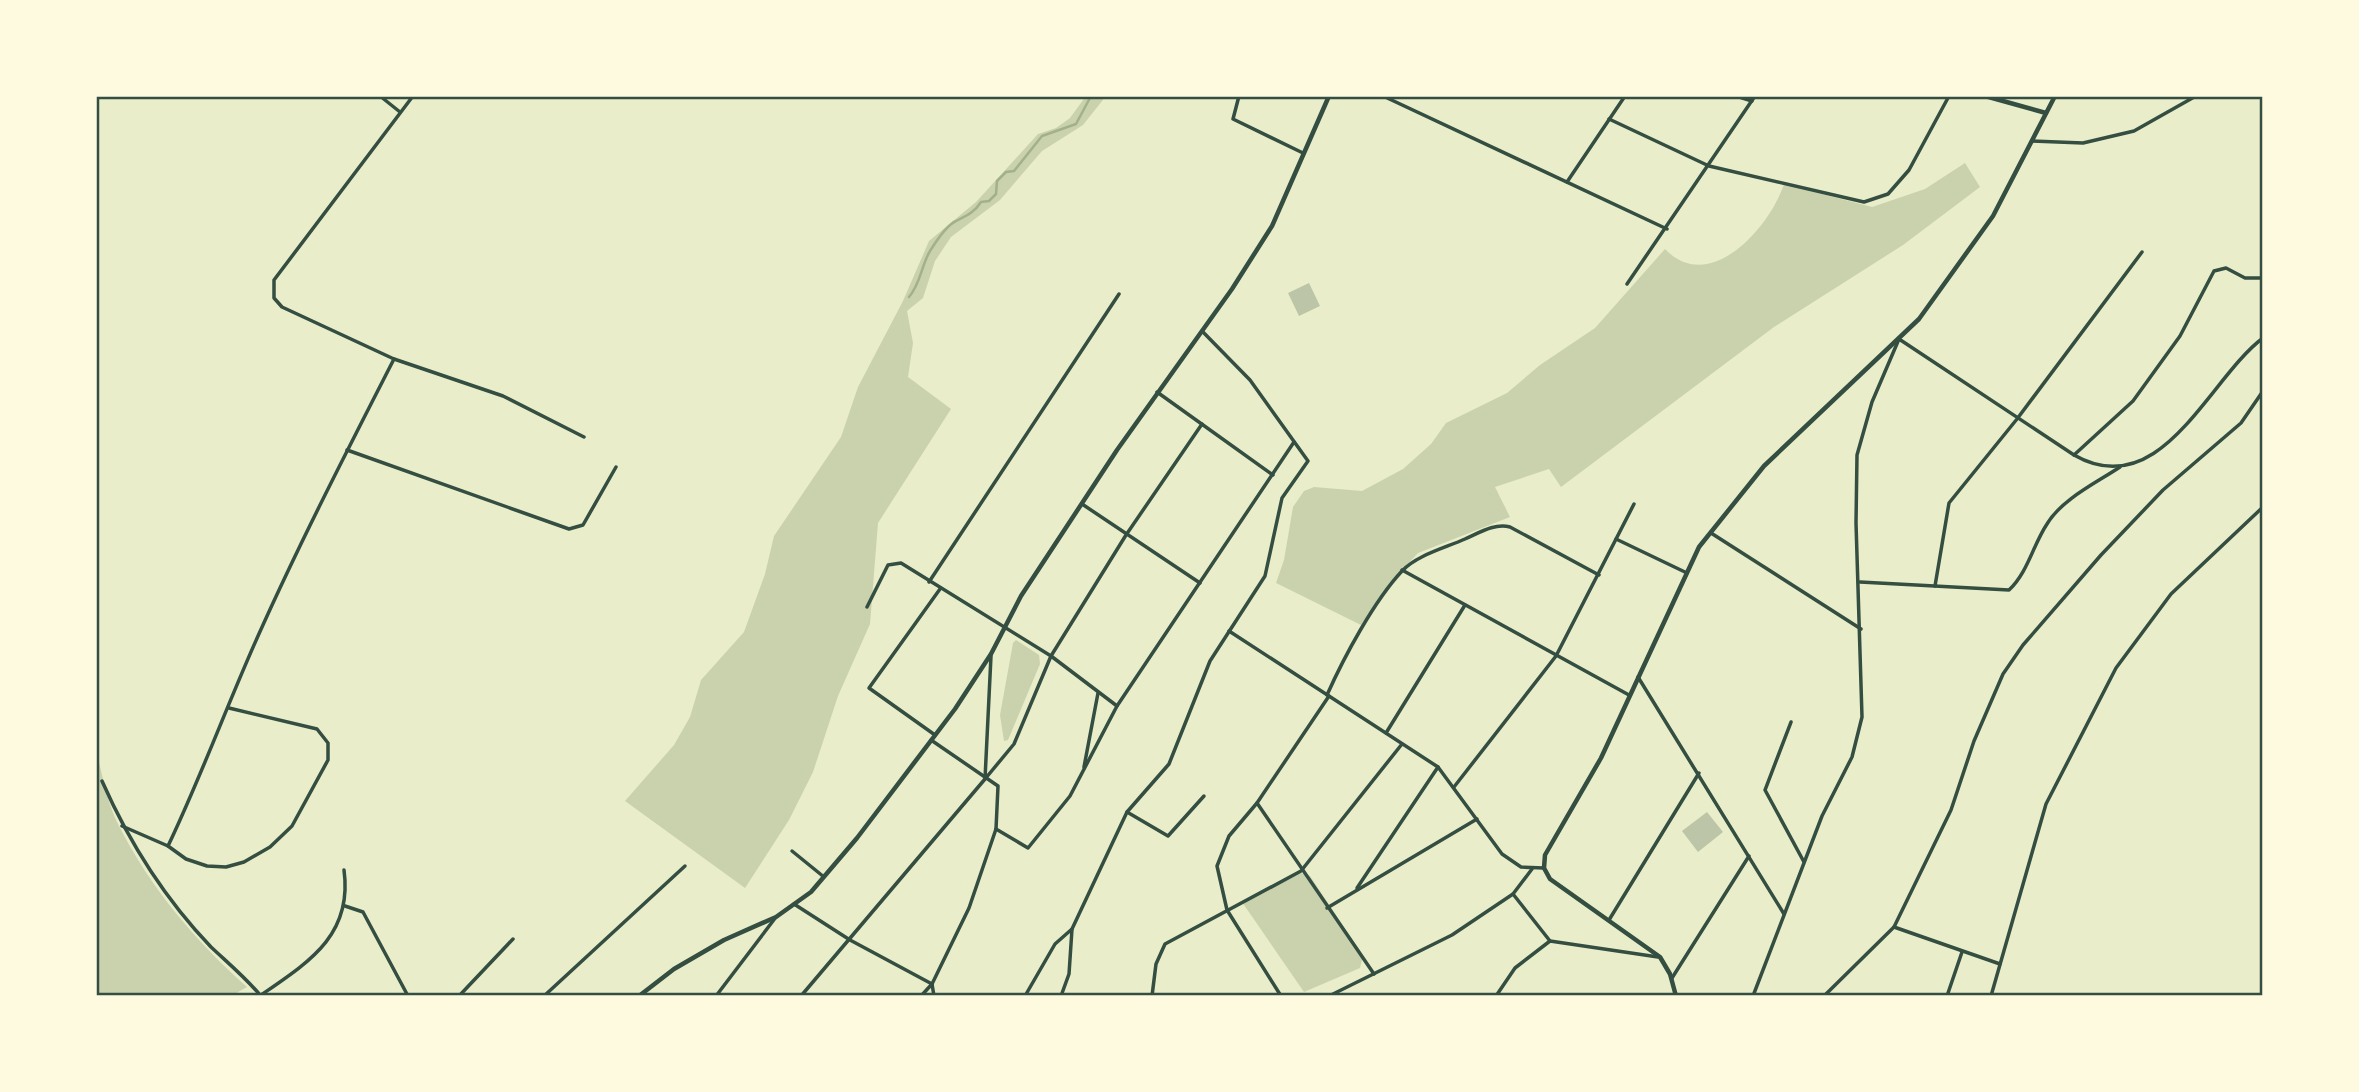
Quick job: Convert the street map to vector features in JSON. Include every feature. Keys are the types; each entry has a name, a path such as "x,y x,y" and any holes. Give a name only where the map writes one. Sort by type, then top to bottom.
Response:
{"street":[{"path":"380,96 401,112"},
{"path":"413,96 274,280 272,292 282,307 394,359 503,396 584,437"},
{"path":"1239,96 1233,119 1305,154"},
{"path":"639,996 674,969 724,940 776,917 794,904 824,877 933,738 991,654 1021,596 1272,226 1329,96"},
{"path":"1383,96 1667,229"},
{"path":"1567,181 1625,96"},
{"path":"1627,285 1754,99 1736,96"},
{"path":"1609,119 1709,166 1864,202 1888,194 1909,170 1948,96"},
{"path":"1985,96 2046,113"},
{"path":"1676,996 1672,979 1660,957 1550,879 1544,868 1545,855 1601,758 1687,573 1711,533 1764,466 1919,319 1993,216 2055,96"},
{"path":"2032,141 2083,143 2134,131 2196,96"},
{"path":"1935,586 1949,503 2017,419 2142,253"},
{"path":"2074,455 2133,401 2180,336 2214,271 2222,267 2245,278 2263,278"},
{"path":"929,582 1119,294"},
{"path":"1061,996 1069,974 1072,929 1127,812 1169,764 1210,662 1265,576 1282,498 1308,461 1250,380 1202,331"},
{"path":"1899,339 2074,455 2104,466 2122,466 2139,461 2164,446 2188,426 2227,371 2263,338"},
{"path":"1753,996 1822,816 1852,758 1862,717 1860,582 1856,523 1857,455 1872,402 1899,339"},
{"path":"168,846 198,784 257,639 347,450 394,359"},
{"path":"1824,996 1894,927 1951,810 1974,741 2003,674 2023,645 2101,555 2163,490 2226,438 2263,391"},
{"path":"1157,392 1273,475"},
{"path":"801,996 1014,744 1051,656 1126,535 1202,424"},
{"path":"996,829 1028,848 1070,796 1117,706 1294,442"},
{"path":"347,450 569,529 583,525 616,467"},
{"path":"1860,582 2010,590 2032,557 2046,524 2059,509 2122,466"},
{"path":"1082,504 1200,583"},
{"path":"1454,787 1556,656 1634,504"},
{"path":"1991,996 2046,804 2116,668 2171,594 2263,507"},
{"path":"1281,996 1227,910 1217,866 1228,836 1257,803 1328,696 1347,651 1402,570 1421,558 1502,525 1599,575"},
{"path":"1711,533 1861,629"},
{"path":"1616,538 1687,573"},
{"path":"867,607 891,563 901,564 1051,656 1117,706"},
{"path":"1402,570 1629,695"},
{"path":"921,996 932,984 969,908 996,829 998,786 985,779 869,688 940,589"},
{"path":"1386,733 1465,605"},
{"path":"1229,631 1438,767 1502,854 1511,862 1532,869 1544,868"},
{"path":"985,779 991,654"},
{"path":"1637,676 1784,914"},
{"path":"1084,770 1098,693"},
{"path":"122,826 168,846 186,859 207,866 226,867 244,862 270,846 292,826 328,760 328,743 317,729 229,708"},
{"path":"1791,722 1765,790 1804,862"},
{"path":"1152,996 1156,964 1165,944 1301,871 1402,744"},
{"path":"1356,890 1438,767"},
{"path":"1608,922 1699,773"},
{"path":"102,781 122,826 147,868 209,945 261,996 300,968 335,932 345,906 347,891 344,870"},
{"path":"1127,812 1168,836 1204,796"},
{"path":"1257,803 1374,974"},
{"path":"1328,908 1477,819"},
{"path":"792,850 824,877"},
{"path":"1672,979 1749,856"},
{"path":"544,996 685,866"},
{"path":"1329,996 1452,935 1513,894 1532,869"},
{"path":"1513,894 1550,942"},
{"path":"794,904 850,940 932,984"},
{"path":"345,906 363,912 408,996"},
{"path":"716,996 776,917"},
{"path":"1894,927 2000,964"},
{"path":"1025,996 1055,944 1072,929"},
{"path":"459,996 513,939"},
{"path":"1496,996 1515,968 1550,942 1660,957"},
{"path":"1947,996 1962,951"},
{"path":"932,984 934,996"}],"green space":[{"path":"1086,96 1106,96 1083,125 1042,151 1000,200 951,237 935,261 923,298 907,311 913,343 908,377 951,409 878,523 870,624 838,696 813,772 789,820 745,888 625,801 674,745 690,717 701,680 744,632 765,574 774,536 841,437 858,387 903,301 929,241 976,202 1038,134 1056,128 1070,118"},
{"path":"1965,163 1980,187 1903,245 1774,327 1561,487 1549,469 1495,487 1510,517 1418,553 1393,580 1361,625 1276,583 1284,560 1293,507 1304,491 1314,487 1362,491 1403,469 1431,444 1446,423 1507,393 1540,365 1595,328 1665,249 1682,261 1701,265 1719,260 1752,236 1766,219 1784,184 1872,207 1925,189"},
{"path":"1016,640 1039,655 1040,664 1008,740 1004,741 1000,715 1013,643"},
{"path":"96,752 114,816 144,869 192,932 247,987 231,996 96,996"},
{"path":"1301,873 1310,876 1363,956 1360,968 1304,992 1242,902"}],"building":[{"path":"1309,283 1320,306 1299,316 1288,293"},
{"path":"1707,812 1723,832 1698,852 1682,831"}],"waterway":[{"path":"909,297 930,251 945,230 973,212 981,202 989,201 996,194 997,181 1006,172 1014,171 1042,136 1076,124 1091,96"}]}
